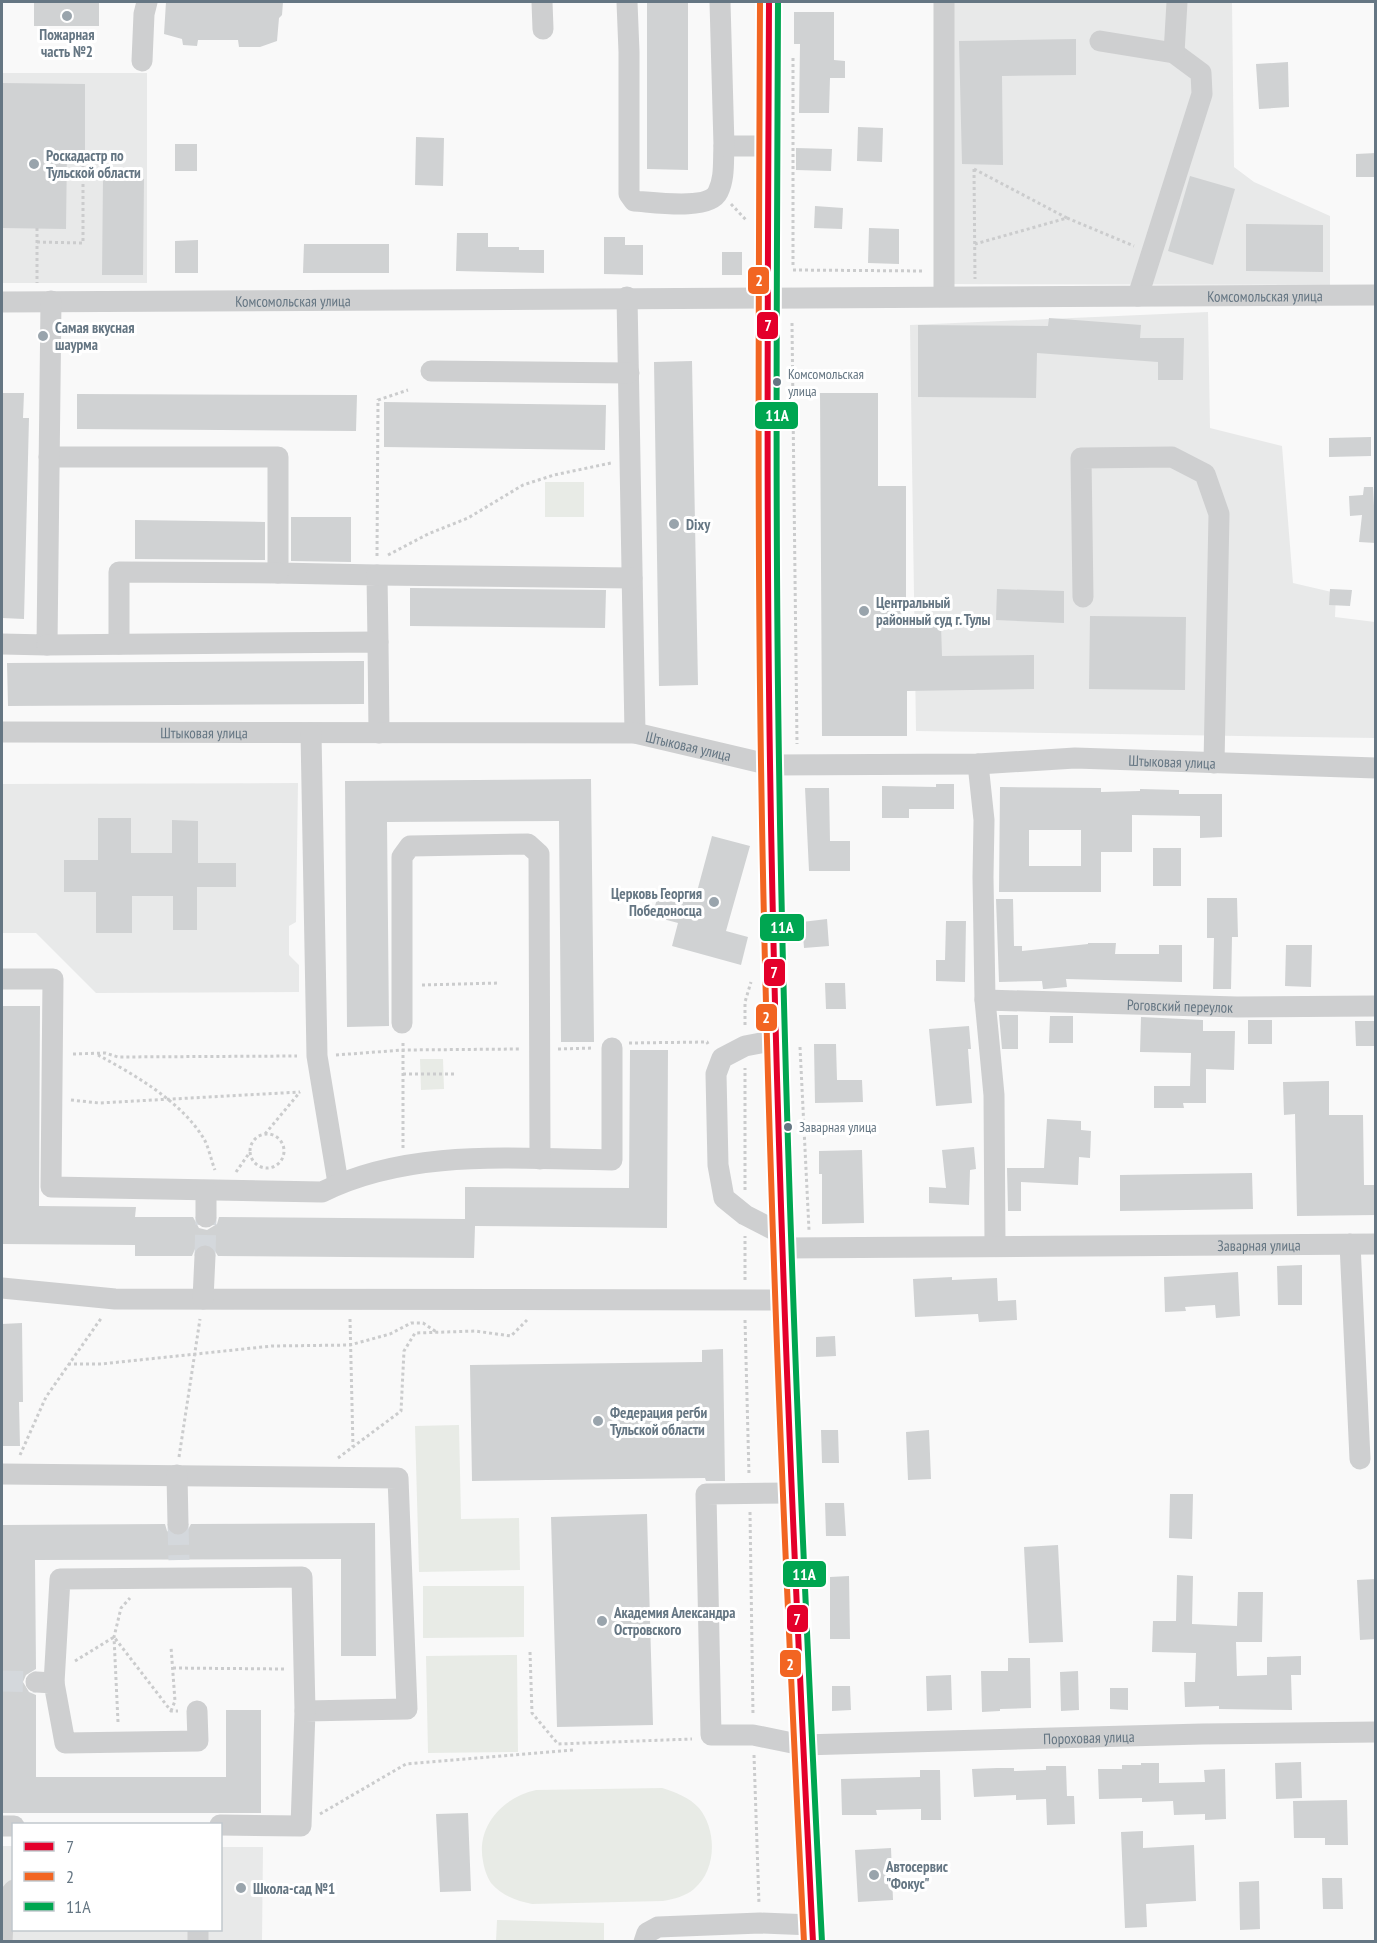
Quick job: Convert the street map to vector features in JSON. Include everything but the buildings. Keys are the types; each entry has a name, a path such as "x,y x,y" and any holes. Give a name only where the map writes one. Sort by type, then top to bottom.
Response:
{"main road":[{"path":"768,2 767,297 771,765 789,1039 783,1241 784,1300 790,1493 812,1933"}],"street":[{"path":"142,61 144,14 147,2"},
{"path":"542,2 543,29"},
{"path":"627,2 629,194 634,201 700,204 712,200 718,194 722,181 724,146 720,2"},
{"path":"944,2 944,296"},
{"path":"1174,53 1177,2"},
{"path":"1100,41 1174,53 1201,73 1202,94 1138,296"},
{"path":"724,146 752,148 768,146"},
{"path":"44,295 49,457 47,645"},
{"name":"Комсомольская улица","path":"2,302 44,295 627,297 1376,295"},
{"path":"627,297 635,734"},
{"path":"431,371 629,373"},
{"path":"49,457 278,457 278,573"},
{"path":"1083,597 1081,458 1172,457 1205,474 1219,514 1214,763"},
{"path":"119,644 119,572 278,573 377,567 632,578"},
{"path":"377,567 379,733"},
{"path":"2,644 378,642"},
{"name":"Штыковая улица","path":"2,732 635,734 771,765 978,764 1075,758 1376,768"},
{"path":"311,733 317,1056 339,1184"},
{"path":"978,764 984,820 985,1000 994,1095 995,1246"},
{"path":"402,1023 402,857 410,846 528,844 539,854 540,1159"},
{"path":"2,979 53,979 51,1187 322,1192 377,1170 402,1165 469,1159 612,1160 612,1048"},
{"name":"Роговский переулок","path":"985,1000 1237,1006 1376,1006"},
{"path":"783,1241 724,1198 718,1165 716,1074 722,1058 745,1046 789,1039"},
{"path":"206,1217 214,1191"},
{"name":"Заварная улица","path":"783,1241 810,1247 1376,1244"},
{"path":"1350,1244 1360,1459"},
{"path":"203,1299 205,1256"},
{"path":"2,1288 116,1299 784,1300"},
{"path":"7,1474 399,1478 407,1709 305,1711"},
{"path":"177,1475 178,1524"},
{"path":"711,1735 706,1494 790,1493"},
{"path":"197,1711 198,1741 65,1743 45,1682 60,1579 149,1578 180,1569 302,1577 305,1711 301,1826 222,1825"},
{"name":"Пороховая улица","path":"711,1735 753,1734 802,1745 1202,1734 1376,1732"},
{"path":"2,1941 4,1902 12,1892"},
{"path":"644,1941 647,1933 658,1927 760,1923 812,1933"}],"path":[{"path":"793,49 793,265"},
{"path":"37,242 83,243 83,162"},
{"path":"975,296 974,169 1067,218 1151,253"},
{"path":"718,194 732,204 752,226"},
{"path":"975,244 1067,218"},
{"path":"37,228 44,295"},
{"path":"793,270 944,271"},
{"path":"792,323 797,744"},
{"path":"377,567 378,400 408,390"},
{"path":"386,556 428,534 468,518 523,485 554,475 630,459"},
{"path":"754,972 745,1002 745,1300 753,1734 760,1923"},
{"path":"402,984 500,983"},
{"path":"402,1023 402,1165"},
{"path":"789,1039 810,1247"},
{"path":"90,1054 105,1053 118,1057 317,1056 403,1050 612,1048 624,1042 707,1042 722,1058"},
{"path":"96,1054 132,1073 168,1099 196,1127 205,1141 214,1191"},
{"path":"403,1074 456,1074"},
{"path":"52,1097 99,1103 300,1092 265,1134 254,1140 250,1152 214,1191"},
{"path":"250,1152 254,1163 259,1166 271,1167 278,1164 284,1152 282,1145 273,1135 265,1134"},
{"path":"7,1474 46,1396 116,1299"},
{"path":"177,1475 203,1299"},
{"path":"349,1299 352,1447"},
{"path":"312,1477 401,1411 404,1351 415,1333 475,1332 512,1336 545,1300"},
{"path":"68,1364 101,1364 272,1346 350,1345 390,1334 411,1323 423,1323 438,1333"},
{"path":"119,1742 114,1637 121,1608 149,1578"},
{"path":"45,1682 114,1637"},
{"path":"114,1637 171,1711"},
{"path":"171,1647 175,1701 171,1711"},
{"path":"530,1652 532,1713 558,1744 687,1740 711,1735"},
{"path":"173,1668 304,1669"},
{"path":"171,1711 197,1711"},
{"path":"301,1826 406,1764 574,1750"}],"shaded area":[{"path":"939,2 1232,2 1234,167 1254,182 1330,216 1330,285 938,284"},
{"path":"2,73 147,73 147,283 2,283"},
{"path":"1208,312 1210,428 1282,446 1293,583 1336,593 1335,617 1375,622 1375,738 916,731 910,325"},
{"path":"545,482 584,482 584,517 545,517"},
{"path":"298,783 296,922 289,926 289,955 299,965 299,992 96,993 36,933 2,933 2,784"},
{"path":"420,1059 443,1059 444,1089 421,1090"},
{"path":"459,1425 461,1519 519,1518 520,1570 419,1572 415,1426"},
{"path":"423,1586 524,1586 524,1637 423,1638"},
{"path":"517,1655 518,1752 428,1753 426,1656"},
{"path":"662,1788 682,1795 695,1804 709,1827 712,1850 707,1871 702,1881 687,1894 663,1901 532,1904 505,1895 490,1881 483,1861 484,1836 494,1815 513,1799 536,1790"},
{"name":"Школа-сад №1","path":"2,1846 12,1846 12,1931 222,1931 222,1847 263,1847 262,1941 2,1941"},
{"path":"497,1920 604,1923 604,1941 496,1941"}],"tunnel":[{"path":"205,1256 206,1217"},
{"path":"178,1524 179,1560"},
{"path":"2,1681 36,1682"}],"transit line":[{"name":"2","path":"760,2 759,573 767,1058 777,1352 804,1942"},
{"name":"7","path":"769,2 768,573 776,1058 786,1352 813,1942"},
{"name":"11А","path":"778,2 777,573 785,1058 795,1352 822,1942"}],"place":[{"name":"Пожарная часть №2","path":"67,16"},
{"name":"Роскадастр по Тульской области","path":"34,164"},
{"name":"Самая вкусная шаурма","path":"43,336"},
{"name":"Комсомольская улица","path":"777,382"},
{"name":"Dixy","path":"674,524"},
{"name":"Центральный районный суд г. Тулы","path":"864,611"},
{"name":"Церковь Георгия Победоносца","path":"714,902"},
{"name":"Заварная улица","path":"788,1127"},
{"name":"Федерация регби Тульской области","path":"598,1421"},
{"name":"Академия Александра Островского","path":"602,1621"},
{"name":"Автосервис \"Фокус\"","path":"874,1875"},
{"name":"Школа-сад №1","path":"241,1888"}]}
